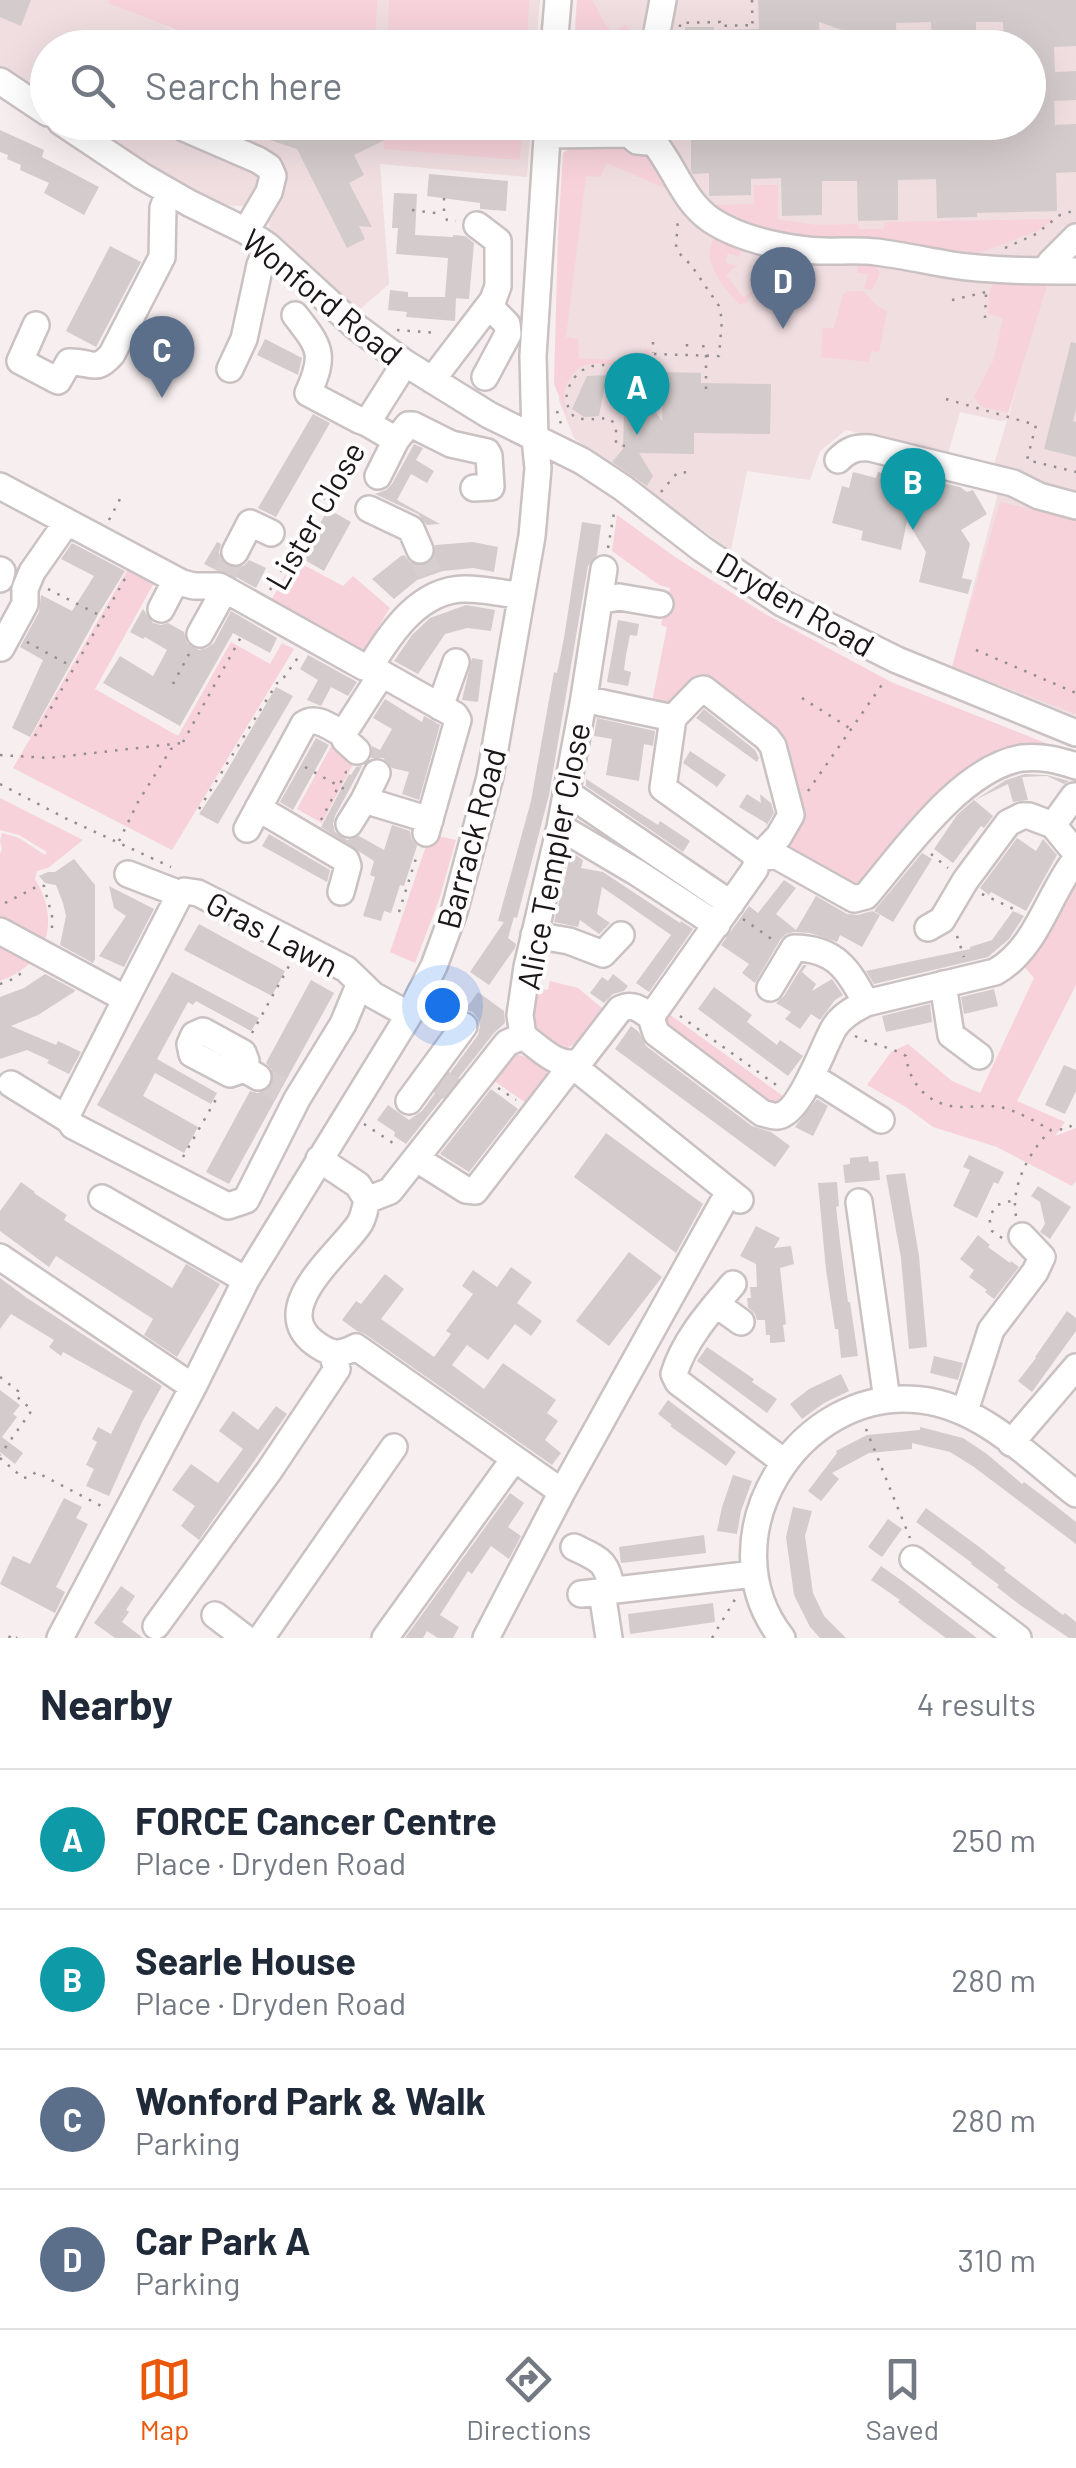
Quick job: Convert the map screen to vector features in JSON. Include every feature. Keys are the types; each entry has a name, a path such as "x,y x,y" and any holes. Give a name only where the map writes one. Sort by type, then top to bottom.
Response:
{"street":[{"path":"556,30 558,0"},
{"path":"657,30 662,0"},
{"path":"0,81 30,102"},
{"name":"Wonford Road","path":"89,140 170,192 246,231 405,364 534,439"},
{"path":"212,140 258,160 269,167 273,176 269,192 246,231"},
{"name":"Barrack Road","path":"60,1638 246,1280 409,1016 445,938 466,874 490,776 532,536 538,468 534,356 547,140"},
{"path":"651,140 700,210 713,221 745,236 808,250 874,251 956,266 1076,271"},
{"path":"36,326 20,361 58,381 70,362 95,367 104,364 162,257 163,208 170,192"},
{"path":"432,380 489,306 498,286 505,236 476,224"},
{"path":"1045,271 1076,237"},
{"path":"230,368 244,339 257,276 268,246"},
{"path":"485,377 508,334 507,324 489,306"},
{"name":"Lister Close","path":"295,315 327,351 308,393 396,440 413,425 451,444 487,452 482,488 493,514"},
{"name":"Lister Close","path":"367,423 405,364"},
{"name":"Dryden Road","path":"534,439 582,461 623,488 702,549 782,603 897,660 1076,733"},
{"path":"378,476 396,440"},
{"path":"838,460 856,448 870,448 1013,483 1039,496 1076,506"},
{"path":"0,486 176,580 194,586 226,575"},
{"path":"369,510 410,529 420,550"},
{"path":"5,640 25,604 29,580 67,522"},
{"path":"200,634 250,523 271,533"},
{"name":"Alice Templer Close","path":"562,1492 731,1202 572,1065 552,1057 523,1036 520,1015 527,967 560,827 604,569"},
{"path":"0,570 0,579"},
{"path":"226,575 260,607 458,720 437,820 364,800"},
{"path":"161,609 176,580"},
{"path":"341,892 346,860 312,839 253,818 286,756 308,720 315,720 350,742 382,647 435,585 521,596"},
{"path":"598,601 618,597 660,604"},
{"path":"440,707 456,662"},
{"path":"757,859 751,850 662,788 673,718 704,689 773,746 791,815 656,1010 656,1033 762,1113 779,1116 787,1112 811,1076 836,1024 866,1003 996,972 1014,958 1076,856 1053,825 1022,816 1008,824 938,920"},
{"path":"583,704 593,701 673,718"},
{"path":"757,859 776,856 854,899 866,896 947,802 984,773 1020,758 1052,758 1076,766"},
{"path":"349,824 378,772"},
{"path":"566,792 725,913"},
{"path":"1053,825 1074,796"},
{"path":"560,827 636,872 725,913"},
{"path":"128,874 180,894"},
{"name":"Gras Lawn","path":"69,1120 68,1113 184,891 198,892 346,968 373,996 409,1016"},
{"path":"0,932 126,999"},
{"path":"534,935 568,941 603,954 621,934"},
{"path":"770,988 794,948 801,948 821,953 842,965 866,1003"},
{"name":"Gras Lawn","path":"11,1084 73,1126 228,1206 237,1204 246,1200 259,1077 343,1024 360,983"},
{"path":"943,984 951,1035 979,1056"},
{"path":"417,1159 466,1190 475,1191 620,1009 626,1006 656,1010"},
{"path":"367,1200 390,1191 417,1159 464,1026"},
{"path":"409,1101 481,1075 507,1042 523,1036"},
{"path":"811,1076 880,1120"},
{"path":"157,1627 337,1369 332,1354 304,1331 302,1297 361,1220 367,1200 358,1184 320,1159"},
{"path":"102,1198 246,1280"},
{"path":"859,1202 886,1400"},
{"path":"965,1411 991,1330 1036,1272 1042,1257 1022,1235"},
{"path":"0,1257 193,1387"},
{"path":"733,1284 679,1358 674,1374 678,1382 784,1462"},
{"path":"716,1304 741,1322"},
{"path":"332,1354 356,1348 562,1492 486,1638"},
{"path":"1011,1443 1076,1367"},
{"path":"782,1638 766,1611 756,1579 754,1548 760,1508 784,1462 808,1436 832,1420 886,1400 920,1400 965,1411 1076,1494"},
{"path":"261,1638 394,1446"},
{"path":"384,1638 514,1459"},
{"path":"574,1547 602,1561 609,1572 598,1592 610,1638"},
{"path":"913,1559 1018,1638"},
{"path":"598,1592 756,1579"},
{"path":"215,1615 245,1638"}],"path":[{"path":"746,0 752,0 753,30"},
{"path":"680,30 680,23 753,25"},
{"path":"444,198 447,220 476,224"},
{"path":"654,354 719,356 720,306 676,247 676,207"},
{"path":"412,210 444,214"},
{"path":"995,256 1036,234 1060,215 1076,210"},
{"path":"985,318 986,292"},
{"path":"400,330 439,333"},
{"path":"625,446 616,444 616,428 611,419 588,421 574,417 567,406 566,392 578,370 587,366 638,372 650,364 654,342"},
{"path":"687,344 687,356"},
{"path":"703,346 706,388"},
{"path":"946,399 1036,425 1027,460 1076,472"},
{"path":"563,430 574,417"},
{"name":"Lister Close","path":"260,607 367,423"},
{"path":"660,493 677,473 689,472"},
{"path":"604,569 616,500 623,488"},
{"path":"100,539 120,499"},
{"path":"35,736 136,558"},
{"path":"29,580 103,616"},
{"path":"174,684 200,634"},
{"path":"118,842 171,748 182,744 242,637"},
{"path":"198,810 277,682 310,638"},
{"path":"5,640 74,667"},
{"path":"976,650 1076,693"},
{"path":"791,815 897,660"},
{"path":"802,698 851,729"},
{"path":"312,839 346,772 351,772 360,754 350,742"},
{"path":"0,755 49,758 182,744"},
{"path":"286,756 364,800"},
{"path":"399,912 422,839 437,820"},
{"path":"0,984 14,979 44,954 53,932 44,886 34,886 5,902"},
{"path":"725,913 791,953"},
{"path":"938,920 971,978"},
{"path":"172,1176 259,1077 244,1046 300,945"},
{"path":"656,1010 796,1100"},
{"path":"836,1024 868,1044 891,1047 906,1056 920,1092 935,1100 950,1106 1001,1107 1051,1130 1068,1129 1076,1122"},
{"path":"481,1075 535,1114"},
{"path":"348,1112 417,1159"},
{"path":"1013,1201 997,1205 990,1217 995,1235 1004,1239 1022,1235 1013,1201 1025,1166 1051,1130"},
{"path":"0,1377 18,1391 15,1395 32,1410 0,1457 22,1480 36,1472 112,1511"},
{"path":"858,1408 910,1536 913,1559"},
{"path":"6,1428 14,1435"},
{"path":"712,1638 741,1589 756,1579"},
{"path":"8,1638 11,1634 17,1638"}],"shaded area":[{"path":"0,0 540,0 537,30 175,30 157,23 173,30 30,30 30,89 0,68"},
{"path":"377,0 376,30 179,30 108,3"},
{"path":"389,0 529,0 528,30 388,30"},
{"path":"577,0 1076,0 1076,716 952,667 997,497 992,471 1018,384 1006,420 960,412 948,454 846,430 820,451 810,480 747,471 731,550 574,438 559,401 572,140 1046,140 1046,30 574,30"},
{"path":"577,0 592,0 610,30 576,30"},
{"path":"106,140 530,140 527,177 380,164 389,284 358,311 271,235 268,220 246,206 218,205"},
{"path":"384,140 521,140 520,160 384,149"},
{"path":"576,144 632,149 652,163 669,190 607,163 600,177 586,176 566,337 578,339 579,358 644,362 645,348 650,349 646,361 639,367 594,363 573,374 564,393 568,418 554,384 558,233 563,153"},
{"path":"754,185 778,185 778,219 817,225 857,224 859,229 883,229 885,222 1053,219 1037,231 979,253 869,240 835,241 772,232 713,205 754,204"},
{"path":"716,236 872,258 880,274 872,290 864,288 868,274 857,273 858,263 743,246 739,257 728,253 725,262 736,266 726,275 743,297 754,291 746,303 739,304 711,264 711,245"},
{"path":"994,279 1049,279 1008,412 982,407 974,397 994,359 1003,318 988,314"},
{"path":"863,291 887,311 879,352 871,351 869,362 821,357 823,328 834,328 843,294"},
{"path":"1000,502 1076,520 1076,714 952,667"},
{"path":"617,515 765,614 891,682 1076,755 987,769 856,896 773,851 793,819 776,750 701,684 677,709 652,702 667,627 661,625 670,588 659,585 612,551"},
{"path":"289,557 343,586 353,576 390,608 363,652 270,602 290,567"},
{"path":"129,567 155,581 95,689 178,736 231,642 270,664 282,643 294,649 172,850 13,768"},
{"path":"334,741 358,755 322,823 297,809"},
{"path":"0,798 83,840 48,868 37,871 35,879 47,910 45,939 29,964 0,981 2,833 19,838 45,855 47,852 19,835 0,830"},
{"path":"434,835 456,840 415,963 390,952 427,843"},
{"path":"1076,869 1076,985 1017,1101 1065,1122 1055,1136 1076,1128 1076,1181 1072,1186 997,1147 933,1127 867,1085 891,1052 908,1044 952,1081 980,1093 1034,978 1021,963"},
{"path":"550,981 578,988 602,1008 578,1042 565,1049 540,1033 534,1018 535,988 548,990"},
{"path":"662,1009 783,1096 778,1104 769,1102 658,1021"},
{"path":"515,1055 558,1071 532,1107 493,1080"}],"building":[{"path":"0,0 31,0 21,26 0,17"},
{"path":"758,0 1076,0 1076,46 1054,47 1055,72 1076,71 1076,100 1054,101 1055,125 1076,124 1076,172 1056,173 1057,211 937,218 936,179 898,180 898,220 858,221 857,181 822,181 822,215 782,216 781,178 751,179 751,195 709,196 709,173 691,171 691,140 1046,140 1046,30 1003,30 1003,22 976,22 976,30 931,30 931,22 896,23 896,30 842,30 819,22 819,30 714,30 759,29"},
{"path":"685,27 714,30 685,30"},
{"path":"0,130 44,150 42,157 99,187 84,215 44,193 49,183 20,170 21,165 0,152"},
{"path":"270,140 385,140 354,155 364,175 349,183 372,227 359,226 365,239 347,248 297,149"},
{"path":"429,174 508,181 506,211 480,209 480,203 427,196"},
{"path":"394,193 417,194 415,235 465,236 474,243 469,299 456,298 455,321 406,317 407,312 388,310 390,290 408,292 408,297 445,297 448,258 396,254 398,228 392,228"},
{"path":"110,246 141,262 96,347 66,331"},
{"path":"265,339 302,358 298,375 257,355"},
{"path":"1071,342 1076,343 1076,457 1044,449"},
{"path":"664,372 701,373 701,383 771,384 770,434 694,433 694,454 639,453 653,476 647,486 612,462 623,449 624,415 605,385 599,416 584,417 572,409 587,376 628,374 662,421"},
{"path":"313,414 330,423 276,517 258,508"},
{"path":"414,444 423,448 416,460 434,471 427,483 411,474 397,500 440,524 427,525 418,514 375,494 392,484"},
{"path":"893,470 906,474 905,479 973,490 987,514 961,530 970,544 962,578 972,580 968,594 919,582 926,552 907,521 901,550 861,540 863,531 832,523 842,486 849,488 853,472 876,478 878,472 891,475"},
{"path":"328,509 351,522 324,571 301,558"},
{"path":"582,522 601,525 597,555 588,566 549,795 517,918 514,917 508,938 516,944 515,948 489,985 470,972 504,922 498,921 531,801 554,672 557,673 564,638"},
{"path":"217,542 221,544 221,560 227,566 237,568 249,560 266,568 256,588 204,564"},
{"path":"473,542 498,547 494,572 473,568 443,571 417,580 394,599 372,579 401,556 417,566 425,565 434,559 435,545"},
{"path":"72,543 125,571 30,737 12,728 43,660 20,647 39,612 41,595 72,611 94,576 61,559"},
{"path":"466,605 495,610 491,631 467,628 445,634 418,674 394,661 430,618"},
{"path":"143,609 153,623 168,623 184,632 187,643 199,650 214,643 231,611 277,638 270,653 233,633 180,726 103,683 120,656 153,676 167,650 130,632"},
{"path":"618,620 639,624 637,636 630,635 626,655 624,670 631,672 628,686 607,682"},
{"path":"308,655 357,682 348,696 331,687 321,706 307,700 318,680 300,669"},
{"path":"472,658 483,660 478,702 462,700"},
{"path":"276,687 293,696 218,824 199,814"},
{"path":"385,699 422,722 424,716 440,725 419,800 402,794 409,772 392,768 383,758 371,758 372,746 380,750 392,729 373,718"},
{"path":"704,709 755,750 757,762 696,718"},
{"path":"597,718 655,731 653,746 644,744 639,781 606,775 612,739 594,736"},
{"path":"316,738 329,745 293,810 280,802"},
{"path":"690,751 726,775 717,787 683,763"},
{"path":"362,766 335,816 335,832 347,840 359,836 384,850 392,825 410,831 417,846 404,886 400,885 391,913 384,911 381,921 363,916 375,877 370,875 374,861 321,827 349,774"},
{"path":"1025,774 1047,775 1069,781 1064,784 1047,776 1022,777 1028,800 1013,802 1008,784 975,800 1006,780"},
{"path":"586,779 690,841 683,852 586,786"},
{"path":"747,794 761,803 760,794 771,803 774,813 766,826 739,807"},
{"path":"974,800 993,816 953,863 934,849 957,815"},
{"path":"269,834 330,870 327,882 262,846"},
{"path":"1017,838 1036,851 1043,839 1057,855 1026,911 980,888"},
{"path":"571,852 583,860 581,868 603,872 693,929 649,992 636,983 671,935 602,887 597,914 610,923 599,934 580,920 578,927 554,922"},
{"path":"922,853 932,859 893,922 874,911"},
{"path":"74,859 95,885 93,963 60,945 66,916 63,903 56,885 45,883 39,876 55,872"},
{"path":"784,880 796,888 776,914 796,930 816,896 847,914 872,911 880,915 862,947 840,935 837,942 810,933 786,934 755,983 742,973 749,964 721,945 749,906 758,913"},
{"path":"109,886 154,909 124,967 99,956 126,916 114,908"},
{"path":"1013,911 1024,916 1009,939 988,957 874,984 866,971 970,949 992,940"},
{"path":"199,924 285,971 272,996 184,950"},
{"path":"803,965 807,965 802,972 816,984 812,991 832,979 843,995 820,1020 811,1014 800,1029 785,1019 791,1012 776,1003"},
{"path":"172,972 259,1018 251,1031 196,1001 193,1005 188,1002 157,1059 217,1093 211,1104 155,1073 143,1096 198,1127 184,1153 97,1105"},
{"path":"45,974 74,992 38,1015 11,1026 81,1052 69,1074 27,1050 0,1059 0,997"},
{"path":"613,974 628,986 604,1003 590,993 602,977 608,981"},
{"path":"311,980 334,993 229,1184 206,1172 250,1091 265,1091 272,1084 272,1070 266,1063"},
{"path":"714,987 752,1015 747,1022 777,1045 780,1040 803,1056 788,1076 698,1009"},
{"path":"994,989 998,1006 964,1014 961,997"},
{"path":"478,992 504,1011 505,1023 406,1144 377,1120 388,1105 409,1120 422,1111 478,1035 478,1019 465,1010"},
{"path":"930,1004 932,1022 886,1032 882,1016"},
{"path":"631,1026 646,1046 752,1126 771,1132 790,1146 775,1167 615,1049"},
{"path":"1064,1065 1076,1070 1076,1091 1065,1114 1045,1105"},
{"path":"491,1089 518,1109 469,1172 440,1154"},
{"path":"817,1099 828,1106 813,1136 795,1127"},
{"path":"606,1133 703,1204 676,1253 574,1177"},
{"path":"969,1155 1004,1172 998,1184 994,1182 977,1218 953,1206 970,1170 963,1167"},
{"path":"868,1156 869,1162 878,1161 880,1180 845,1183 843,1165 850,1164 850,1158"},
{"path":"905,1173 919,1256 927,1347 909,1349 901,1258 886,1175"},
{"path":"21,1182 67,1215 64,1220 172,1288 186,1264 220,1284 177,1357 144,1335 153,1319 56,1256 49,1267 0,1231 0,1211"},
{"path":"837,1182 840,1242 858,1356 841,1358 826,1270 818,1183"},
{"path":"1038,1186 1071,1207 1050,1239 1040,1232 1045,1224 1040,1202 1031,1196"},
{"path":"756,1226 780,1238 774,1248 791,1246 794,1264 780,1268 785,1342 770,1343 765,1320 757,1320 748,1307 750,1287 757,1287 756,1264 740,1256"},
{"path":"978,1235 988,1247 1019,1267 994,1299 969,1277 974,1270 960,1259"},
{"path":"629,1252 662,1277 609,1346 576,1321"},
{"path":"511,1267 532,1282 517,1303 542,1321 531,1336 515,1324 488,1360 467,1345 452,1365 484,1389 503,1363 556,1400 547,1413 558,1421 545,1440 561,1453 552,1465 342,1320 385,1274 404,1289 381,1319 434,1357 451,1334 446,1331 473,1294 462,1286 473,1270 497,1287"},
{"path":"0,1278 162,1386 109,1496 86,1486 94,1469 86,1465 97,1442 92,1439 98,1427 111,1434 133,1391 63,1352 61,1356 49,1347 54,1340 11,1314 0,1329"},
{"path":"1067,1311 1076,1318 1076,1331 1032,1392 1018,1381"},
{"path":"707,1347 777,1399 767,1413 697,1361"},
{"path":"934,1356 963,1363 958,1380 930,1373"},
{"path":"841,1374 849,1391 802,1419 790,1404 809,1389"},
{"path":"0,1390 20,1405 13,1414 17,1417 2,1437 23,1453 15,1464 0,1452"},
{"path":"668,1400 736,1452 726,1466 658,1414"},
{"path":"276,1406 287,1414 199,1540 181,1526 195,1506 172,1490 191,1464 218,1483 243,1449 219,1431 233,1411 258,1430"},
{"path":"920,1427 963,1438 987,1454 1076,1522 1076,1544 950,1452 912,1443 912,1449 869,1453 832,1473 839,1479 821,1501 808,1491 836,1451 867,1435"},
{"path":"733,1475 752,1481 737,1534 717,1531"},
{"path":"510,1493 524,1503 508,1527 521,1536 509,1559 491,1546 472,1574 468,1571 440,1615 459,1627 453,1638 438,1638 427,1631 423,1638 405,1638"},
{"path":"64,1498 82,1507 76,1518 88,1524 56,1587 65,1592 55,1613 0,1584 13,1556 30,1564"},
{"path":"793,1507 812,1511 805,1536 813,1593 824,1616 846,1638 820,1638 794,1595 786,1537"},
{"path":"926,1508 1076,1622 1076,1638 1069,1638 1020,1605 916,1522"},
{"path":"888,1519 902,1529 882,1557 868,1547"},
{"path":"704,1535 706,1553 621,1563 619,1547"},
{"path":"881,1566 977,1638 946,1638 924,1622 871,1580"},
{"path":"121,1586 135,1596 122,1622 143,1638 115,1638 94,1623"},
{"path":"713,1603 715,1622 630,1634 628,1614"}],"tunnel":[{"path":"420,550 430,576"},
{"path":"224,574 235,552"},
{"path":"258,1077 281,1089"},
{"path":"438,1080 455,1091"}],"place":[{"name":"Car Park A","path":"783,329"},
{"name":"Wonford Park & Walk","path":"162,398"},
{"name":"FORCE Cancer Centre","path":"637,435"},
{"name":"Searle House","path":"913,530"}]}
